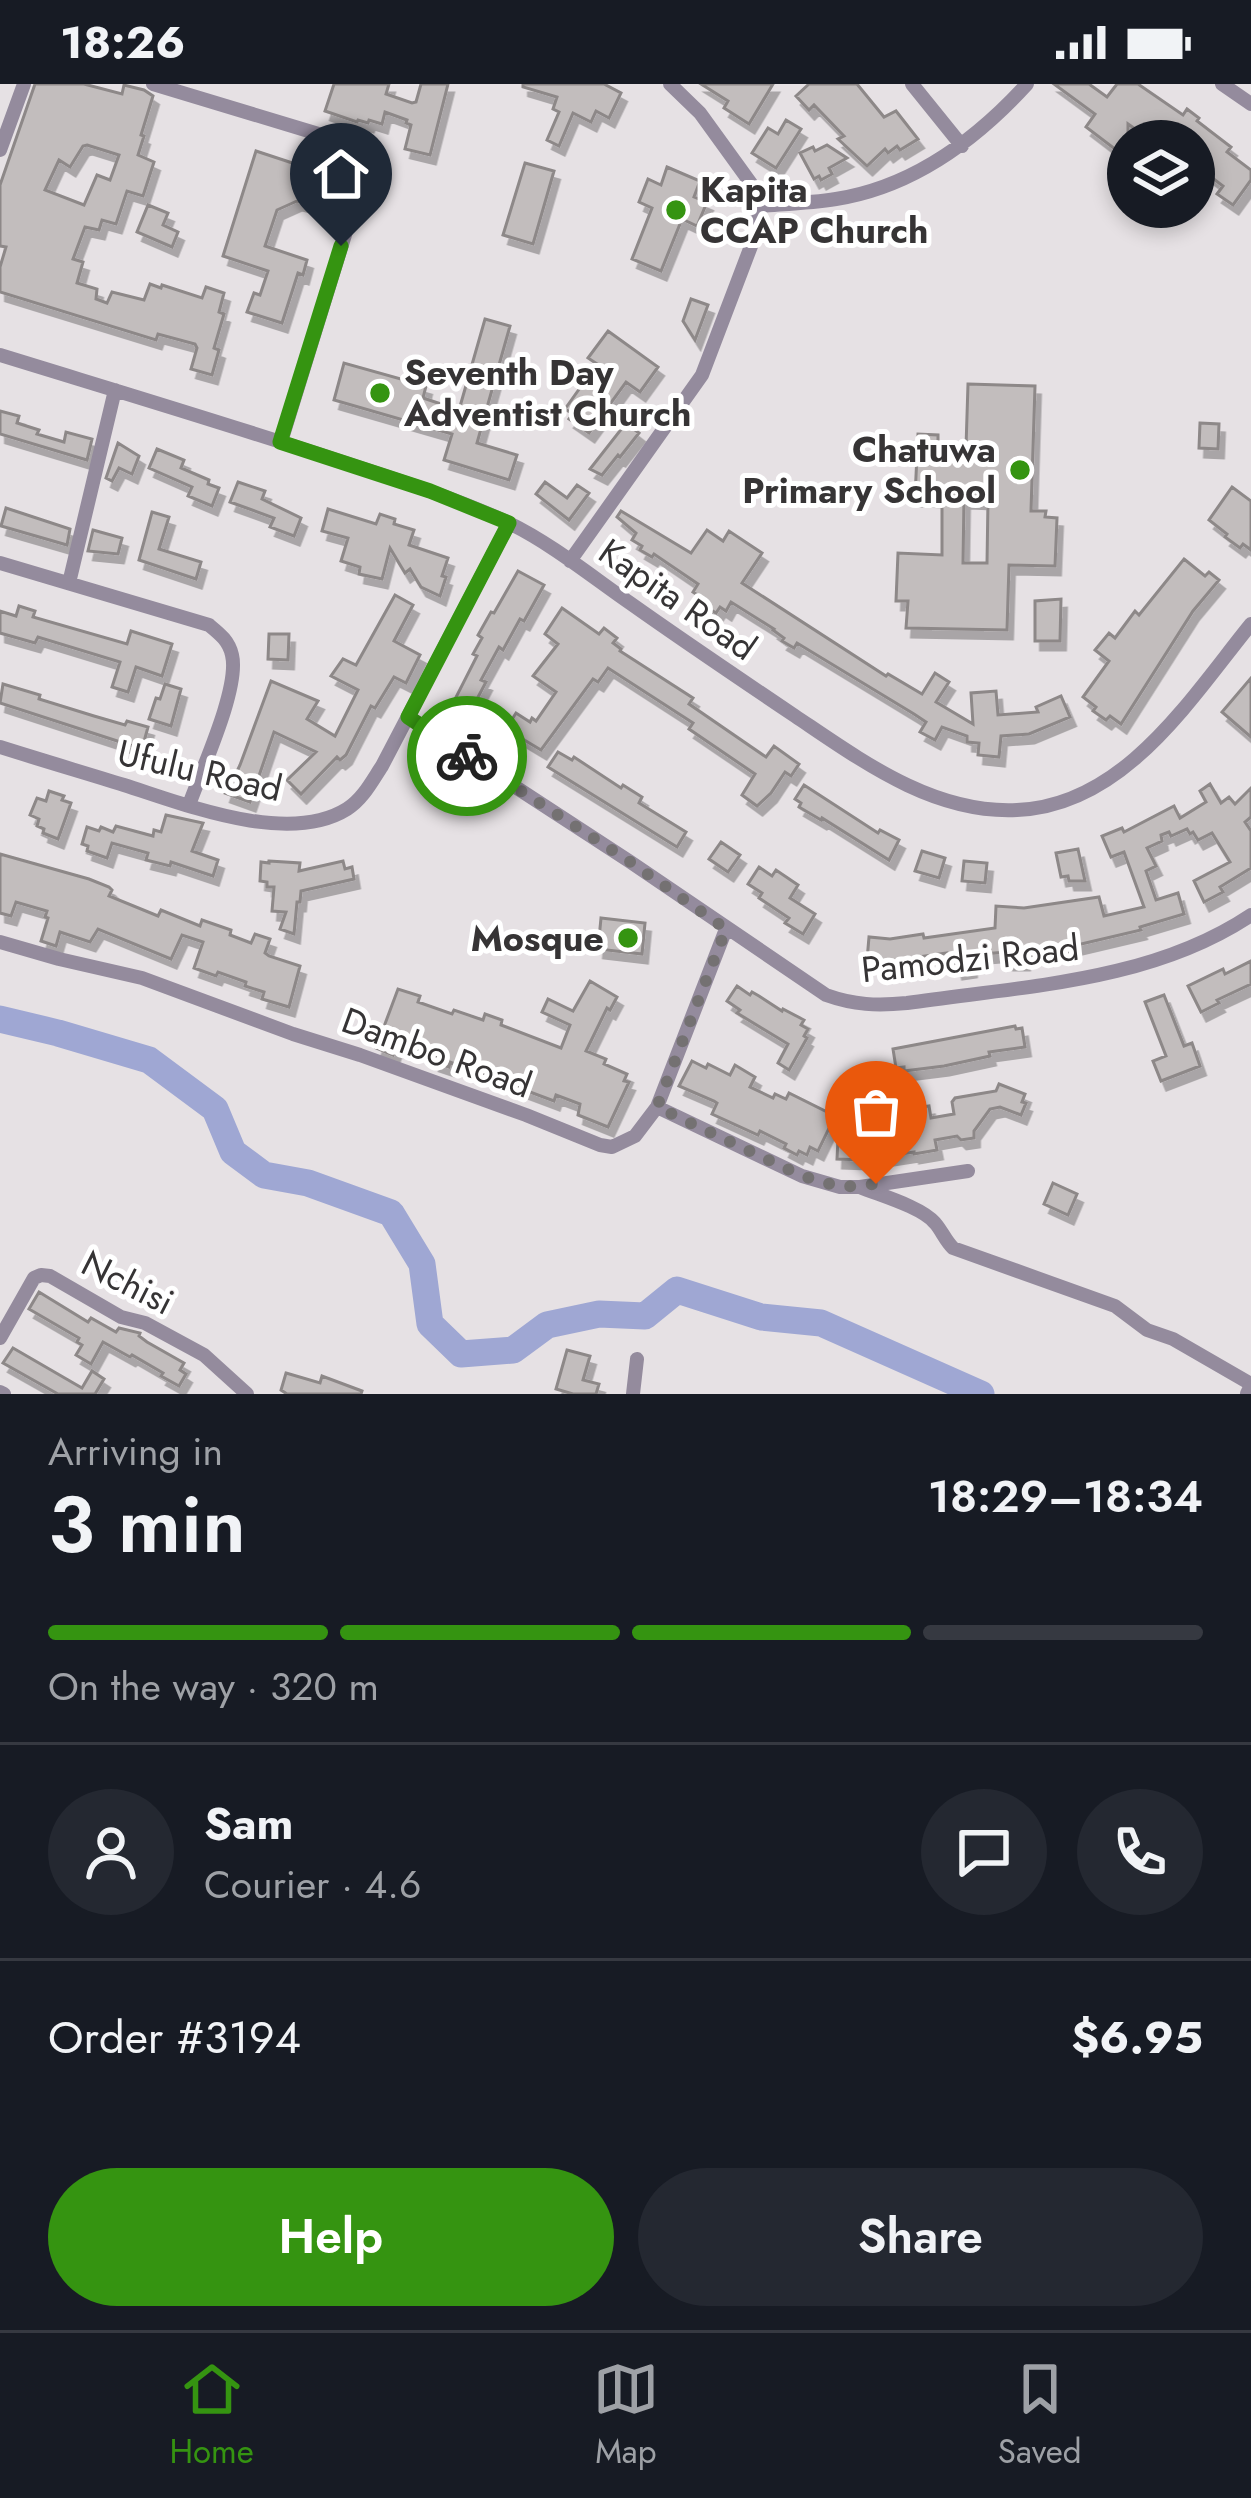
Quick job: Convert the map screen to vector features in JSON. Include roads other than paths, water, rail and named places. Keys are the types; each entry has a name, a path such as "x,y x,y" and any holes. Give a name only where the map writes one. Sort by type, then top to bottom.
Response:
{"street":[{"path":"0,148 24,84"},
{"path":"153,84 335,139 358,157 353,209 280,442"},
{"path":"570,561 703,375 756,233 760,206 755,189 700,112 670,84"},
{"path":"911,84 962,146"},
{"path":"760,206 867,192 940,159 982,130 1027,84"},
{"path":"1222,84 1251,104"},
{"name":"Kapita Road","path":"0,355 430,491 509,523 841,747 915,790 967,808 1038,808 1064,801 1118,773 1164,730 1251,624"},
{"path":"69,583 115,390"},
{"name":"Ufulu Road","path":"0,747 189,805 263,822 306,822 349,808 367,790 408,717 509,523"},
{"path":"0,562 209,625 224,637 232,653 232,686 189,805"},
{"name":"Pamodzi Road","path":"408,717 826,994 848,1002 874,1006 928,1000 1127,969 1202,942 1251,915"},
{"name":"Dambo Road","path":"0,942 142,978 612,1147 635,1136 657,1107 726,929"},
{"path":"657,1107 802,1176 840,1187 968,1171"},
{"path":"860,1186 925,1215 938,1225 952,1248 1115,1306 1147,1330 1173,1339 1250,1389"},
{"name":"Nchisi","path":"0,1338 34,1278 50,1276 121,1317 145,1324 204,1355 247,1394"},
{"path":"633,1394 637,1359"}],"waterway":[{"path":"0,1019 149,1060 215,1109 233,1152 264,1175 308,1183 391,1213 422,1264 430,1324 461,1354 513,1350 547,1325 599,1314 645,1316 677,1290 761,1317 821,1323 981,1394"}],"place":[{"name":"Kapita CCAP Church","path":"676,210"},
{"name":"Seventh Day Adventist Church","path":"380,393"},
{"name":"Chatuwa Primary School","path":"1020,470"},
{"name":"Mosque","path":"628,938"}]}
